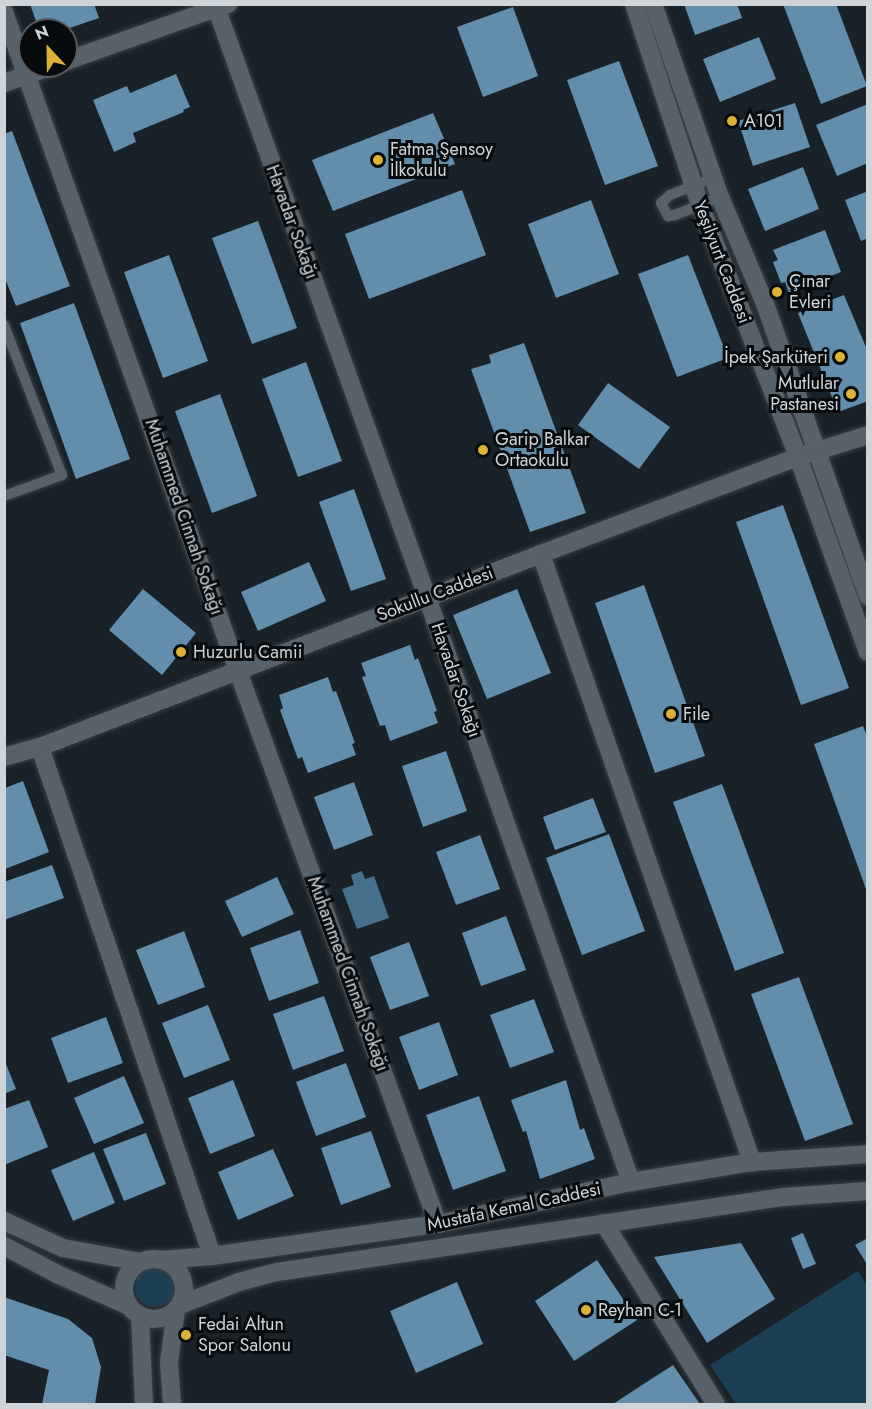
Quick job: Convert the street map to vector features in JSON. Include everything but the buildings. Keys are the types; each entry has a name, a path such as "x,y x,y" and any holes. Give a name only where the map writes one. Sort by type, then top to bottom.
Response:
{"street":[{"name":"Yeşilyurt Caddesi","path":"634,4 700,206 798,457 867,652"},
{"name":"Yeşilyurt Caddesi","path":"653,4 720,197 764,301 867,596"},
{"path":"78,57 220,6"},
{"name":"Havadar Sokağı","path":"220,6 631,1182"},
{"name":"Muhammed Cinnah Sokağı","path":"4,12 18,54"},
{"name":"Muhammed Cinnah Sokağı","path":"26,78 237,671 438,1224"},
{"name":"Sokullu Caddesi","path":"4,757 40,747 427,597 798,457 867,435"},
{"path":"541,554 752,1161"},
{"path":"40,747 212,1256"},
{"name":"Mustafa Kemal Caddesi","path":"160,1260 212,1256 438,1224 631,1182 752,1161 867,1154"},
{"name":"Mustafa Kemal Caddesi","path":"178,1307 239,1282 277,1272 783,1197 867,1191"},
{"path":"4,1221 63,1248 141,1262"},
{"path":"604,1222 716,1404"},
{"path":"4,1246 135,1311 158,1319 178,1307"},
{"path":"144,1404 135,1311 124,1294 124,1284 133,1268 149,1259 160,1260 176,1269 182,1277 184,1296 178,1307 169,1362 172,1404"}],"lane":[{"path":"713,178 693,184 663,198 661,203 668,216 720,197"},
{"path":"4,325 62,475 4,496"}],"shaded area":[{"path":"362,871 365,879 374,876 389,918 357,929 342,889 354,885 351,875"},
{"path":"155,1267 169,1273 175,1287 169,1301 155,1307 141,1301 135,1287 141,1273"},
{"path":"858,1271 867,1286 867,1404 736,1404 710,1365"}],"place":[{"name":"A101","path":"732,121"},
{"name":"Fatma Şensoy İlkokulu","path":"378,160"},
{"name":"Çınar Evleri","path":"777,292"},
{"name":"İpek Şarküteri","path":"840,357"},
{"name":"Mutlular Pastanesi","path":"851,394"},
{"name":"Garip Balkar Ortaokulu","path":"483,450"},
{"name":"Huzurlu Camii","path":"181,652"},
{"name":"File","path":"671,714"},
{"name":"Reyhan C-1","path":"586,1310"},
{"name":"Fedai Altun Spor Salonu","path":"186,1335"}]}
